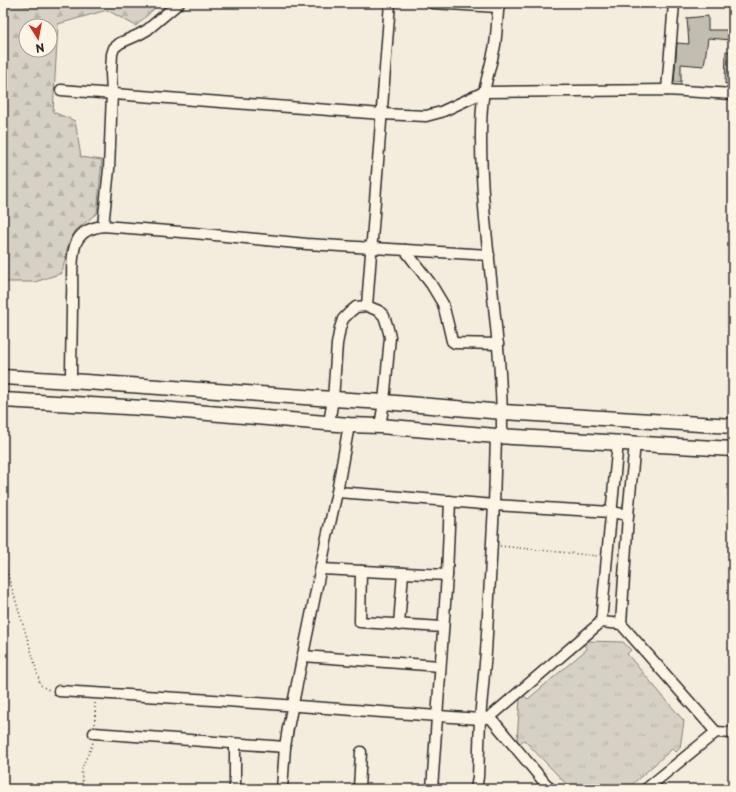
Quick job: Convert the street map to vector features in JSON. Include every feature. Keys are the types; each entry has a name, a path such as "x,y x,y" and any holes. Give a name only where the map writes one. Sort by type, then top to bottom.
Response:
{"main road":[{"path":"3,377 384,402 503,412 733,426"},
{"path":"3,400 161,409 499,436 733,449"}],"street":[{"path":"103,226 109,169 112,93 111,59 114,48 120,43 147,30 179,3"},
{"path":"367,306 390,3"},
{"path":"432,3 498,5 495,44 484,92 481,114 482,188 498,344 503,412 499,436 494,505 486,652 485,718 476,789"},
{"path":"667,90 674,3"},
{"path":"61,90 426,116 441,112 484,92 667,90 733,94"},
{"path":"71,381 74,251 76,243 80,237 85,232 93,228 103,226 371,248 489,255"},
{"path":"405,250 431,284 443,304 452,341 455,343 498,344"},
{"path":"330,423 337,344 340,328 343,319 356,307 367,306 379,311 384,316 390,337 384,402 380,426"},
{"path":"282,789 285,748 292,706 337,492 349,425"},
{"path":"602,622 618,442"},
{"path":"621,624 628,515 635,443"},
{"path":"337,492 494,505 612,512 628,515"},
{"path":"432,789 447,575 450,501"},
{"path":"321,569 447,575"},
{"path":"361,571 360,622 443,628"},
{"path":"399,624 403,573"},
{"path":"59,691 485,718 602,622 621,624 716,732"},
{"path":"303,656 440,666"},
{"path":"485,718 550,789"},
{"path":"646,789 716,732 733,733"},
{"path":"94,733 285,748"},
{"path":"235,744 235,789"},
{"path":"359,789 360,752"}],"path":[{"path":"492,546 607,557"},
{"path":"3,563 21,617 40,684 48,690 59,691"}],"green space":[{"path":"3,3 160,3 136,26 107,10 58,24 58,18 18,18 18,58 56,58 53,112 75,121 81,157 102,160 97,213 76,230 68,244 62,273 35,282 6,282 3,293"},
{"path":"586,641 623,642 631,650 627,654 684,721 680,748 676,752 672,749 627,789 571,789 524,740 520,743 517,740 520,698 523,695 528,699 587,649 583,643"}],"building":[{"path":"708,16 708,30 733,30 731,40 708,38 704,66 681,64 681,82 674,82 677,43 689,44 687,18"},
{"path":"726,51 733,52 732,83 725,84"}]}
